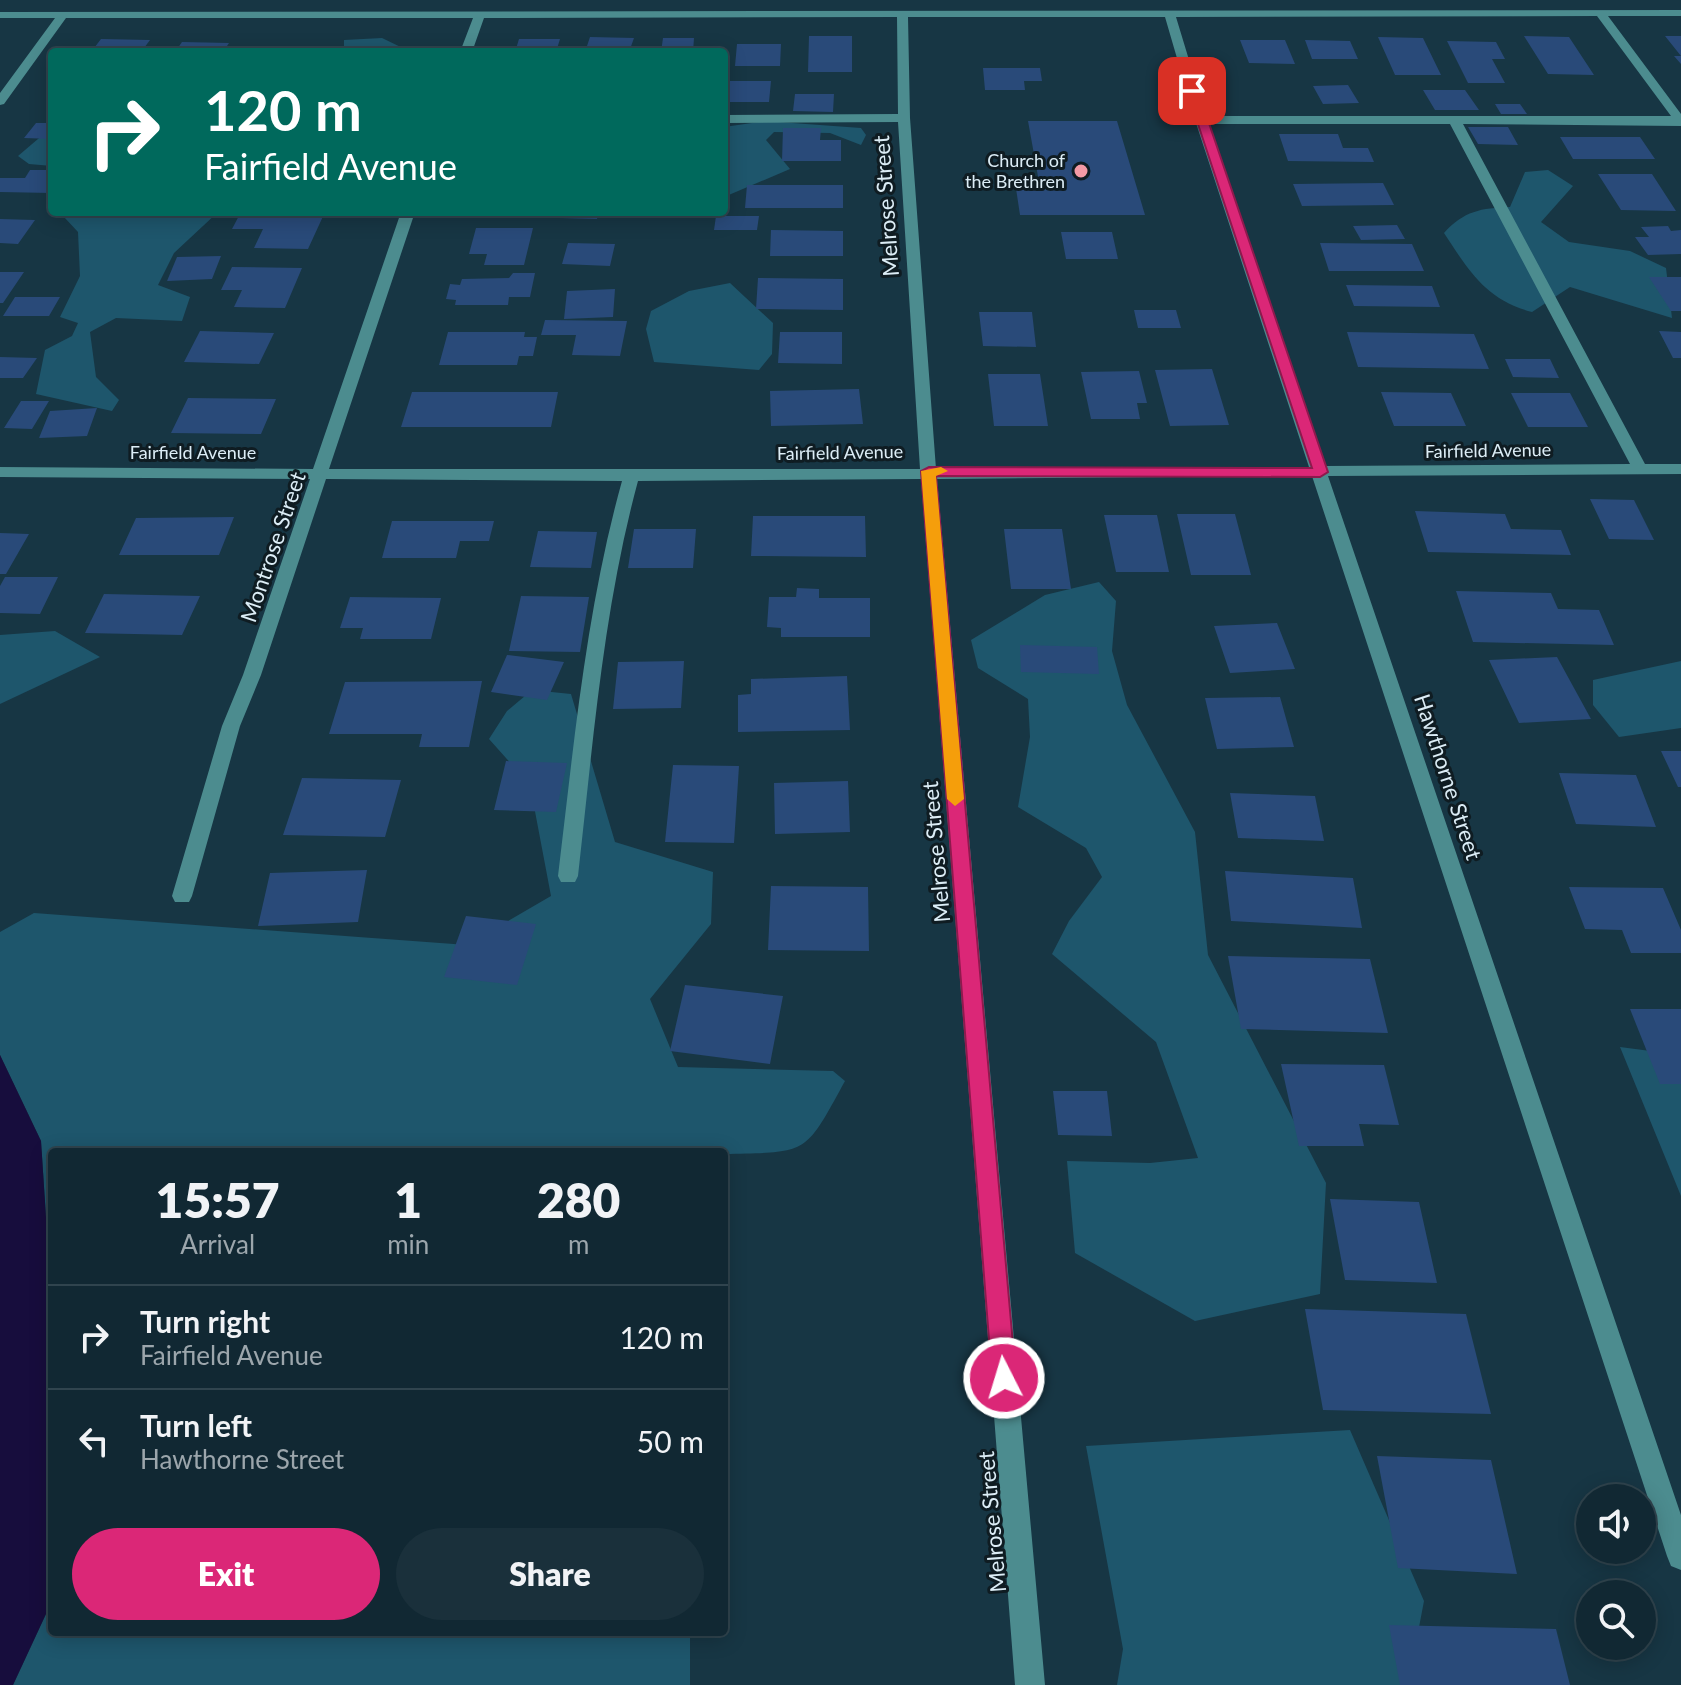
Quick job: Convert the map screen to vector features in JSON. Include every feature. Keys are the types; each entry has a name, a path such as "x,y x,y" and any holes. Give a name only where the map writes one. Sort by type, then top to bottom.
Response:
{"street":[{"path":"1434,0 1441,11"},
{"name":"Hawthorne Street","path":"1169,13 1201,120 1681,1556"},
{"path":"1600,13 1680,121"},
{"path":"0,15 1681,13"},
{"name":"Melrose Street","path":"902,14 904,118 929,471 1030,1685"},
{"path":"0,101 63,15"},
{"path":"467,48 479,15"},
{"path":"728,119 904,118"},
{"path":"1201,120 1680,121"},
{"path":"1455,121 1640,469"},
{"name":"Montrose Street","path":"182,896 231,726 322,472 407,216"},
{"name":"Fairfield Avenue","path":"0,472 631,476 929,471 1681,469"},
{"path":"568,876 596,642 616,531 631,476"}],"shaded area":[{"path":"382,38 403,48 344,48 344,40"},
{"path":"765,121 861,128 866,135 861,145 830,133 774,132 766,140 790,169 728,195 728,126"},
{"path":"48,130 48,166 29,164 18,156"},
{"path":"1548,170 1573,186 1541,222 1569,242 1630,251 1666,268 1672,318 1570,287 1532,312 1502,300 1471,272 1444,233 1474,212 1510,207 1525,172"},
{"path":"214,216 174,253 158,285 190,297 182,321 116,318 90,332 96,377 119,400 112,411 36,394 45,350 72,336 78,323 60,317 80,276 78,232 64,217"},
{"path":"730,283 773,323 772,354 759,370 654,362 646,329 651,311 689,291"},
{"path":"1099,582 1116,601 1112,651 1127,705 1195,832 1208,955 1326,1183 1320,1294 1195,1321 1075,1253 1067,1161 1150,1163 1198,1158 1156,1042 1052,954 1069,921 1102,877 1086,848 1018,807 1030,737 1028,699 978,668 971,640 1045,595"},
{"path":"55,631 100,657 0,704 0,635"},
{"path":"1681,661 1681,728 1619,737 1593,705 1593,680"},
{"path":"532,690 571,694 615,842 713,872 711,924 650,999 678,1067 833,1071 845,1081 811,1137 789,1150 728,1154 728,1148 48,1148 48,1248 41,1141 0,1055 0,932 34,913 467,945 551,896 530,785 489,739 507,711"},
{"path":"1620,1047 1681,1055 1681,1196"},
{"path":"0,1055 41,1141 48,1248 48,1610 13,1685 0,1685"},
{"path":"1350,1430 1424,1601 1408,1685 1117,1685 1123,1649 1086,1446"},
{"path":"48,1610 48,1636 690,1636 690,1685 13,1685"}],"building":[{"path":"809,36 852,36 852,72 808,72"},
{"path":"1524,36 1569,37 1594,75 1548,74"},
{"path":"1665,36 1681,36 1681,56"},
{"path":"590,37 634,38 630,48 586,48"},
{"path":"1378,37 1423,38 1441,75 1395,75"},
{"path":"663,38 694,38 693,48 662,48"},
{"path":"101,39 150,40 144,48 94,48"},
{"path":"519,39 560,39 557,48 516,48"},
{"path":"1240,40 1285,40 1295,64 1249,63"},
{"path":"1305,40 1350,41 1358,59 1312,59"},
{"path":"1447,41 1496,42 1505,59 1492,59 1505,83 1468,83"},
{"path":"182,42 229,43 226,48 178,48"},
{"path":"737,44 781,44 780,66 735,66"},
{"path":"983,68 1040,68 1042,81 1024,81 1025,90 985,90"},
{"path":"730,81 771,81 769,102 728,102"},
{"path":"1348,85 1359,103 1323,104 1313,86"},
{"path":"1423,90 1465,90 1479,110 1435,110"},
{"path":"795,94 834,94 833,112 793,111"},
{"path":"1495,104 1520,104 1527,114 1501,114"},
{"path":"1028,121 1117,121 1145,215 1020,215 1015,182 1039,182"},
{"path":"36,123 48,123 48,139 24,138"},
{"path":"1468,127 1508,127 1518,145 1478,144"},
{"path":"783,128 821,128 820,140 841,140 841,161 782,161"},
{"path":"1279,134 1338,134 1343,148 1368,148 1374,162 1288,161"},
{"path":"1560,137 1640,137 1655,159 1573,159"},
{"path":"30,170 48,170 48,193 0,192 0,178 25,178"},
{"path":"1598,174 1652,174 1676,211 1621,210"},
{"path":"1383,183 1394,205 1302,206 1293,184"},
{"path":"747,185 843,185 843,208 745,208"},
{"path":"239,216 323,216 308,249 254,248 263,229 232,229"},
{"path":"560,216 598,216 597,219"},
{"path":"716,216 759,216 757,230 714,230"},
{"path":"0,219 35,220 18,244 0,243"},
{"path":"1397,225 1405,239 1361,240 1353,226"},
{"path":"1668,226 1671,231 1681,230 1681,254 1648,255 1635,237 1649,237 1641,227"},
{"path":"476,228 533,228 524,265 484,265 487,254 469,254"},
{"path":"771,230 843,231 843,256 770,256"},
{"path":"1061,232 1112,232 1118,259 1066,259"},
{"path":"568,243 615,244 610,266 562,264"},
{"path":"1320,243 1412,244 1424,271 1329,271"},
{"path":"221,256 212,279 167,281 177,257"},
{"path":"232,267 302,268 285,308 234,307 242,290 221,290"},
{"path":"0,272 24,272 3,303 0,303"},
{"path":"513,273 535,273 530,297 509,297 508,305 455,305 456,300 446,299 450,284 460,285 462,279 509,278"},
{"path":"1649,277 1681,277 1681,311 1671,311"},
{"path":"758,278 843,279 843,310 756,309"},
{"path":"1346,285 1432,286 1440,307 1354,306"},
{"path":"615,289 613,317 564,319 567,291"},
{"path":"15,297 60,297 49,316 3,316"},
{"path":"1134,310 1176,310 1181,328 1138,328"},
{"path":"979,312 1032,312 1036,347 983,346"},
{"path":"545,320 627,321 620,356 572,355 576,335 541,335"},
{"path":"200,331 274,333 259,364 184,362"},
{"path":"1659,331 1681,332 1681,358 1673,358"},
{"path":"448,332 525,332 524,337 537,337 533,356 519,356 517,365 439,365"},
{"path":"780,332 842,332 842,364 778,363"},
{"path":"1347,332 1474,334 1489,369 1358,367"},
{"path":"0,357 37,358 23,378 0,378"},
{"path":"1505,359 1550,359 1559,378 1513,377"},
{"path":"1212,369 1229,425 1170,426 1155,370"},
{"path":"1139,371 1147,403 1137,403 1140,419 1091,419 1081,372"},
{"path":"988,374 1040,374 1048,426 994,426"},
{"path":"859,389 863,424 771,426 770,391"},
{"path":"412,392 558,392 551,427 401,427"},
{"path":"1381,392 1451,393 1466,426 1394,426"},
{"path":"1511,393 1570,393 1588,427 1528,427"},
{"path":"188,398 276,399 261,434 171,433"},
{"path":"21,401 49,401 32,429 4,428"},
{"path":"97,408 87,436 39,438 50,411"},
{"path":"1590,499 1634,500 1654,540 1609,539"},
{"path":"1415,511 1505,514 1511,529 1561,530 1571,555 1428,552"},
{"path":"1177,514 1235,514 1251,575 1191,575"},
{"path":"1104,515 1157,515 1169,572 1116,572"},
{"path":"753,516 865,516 866,557 751,556"},
{"path":"234,517 219,555 119,555 136,518"},
{"path":"392,521 494,521 489,541 460,541 456,558 382,558"},
{"path":"634,529 696,529 693,568 628,568"},
{"path":"1004,529 1062,529 1071,589 1011,589"},
{"path":"538,531 597,532 591,568 530,567"},
{"path":"0,533 29,534 6,574 0,574"},
{"path":"5,577 58,577 40,614 0,613 0,586"},
{"path":"797,588 819,589 819,598 870,598 870,637 781,637 781,628 767,627 769,597 796,597"},
{"path":"1456,591 1551,593 1558,609 1599,610 1614,645 1473,642"},
{"path":"104,594 200,596 182,635 85,633"},
{"path":"521,596 589,597 580,652 509,651"},
{"path":"350,597 441,598 431,639 360,639 363,628 340,628"},
{"path":"1277,623 1295,669 1230,673 1214,626"},
{"path":"1020,645 1097,647 1099,674 1021,672"},
{"path":"507,655 564,662 547,700 491,692"},
{"path":"1557,657 1591,719 1519,723 1489,660"},
{"path":"684,661 681,708 613,709 618,662"},
{"path":"847,676 850,730 738,732 738,695 751,694 751,679"},
{"path":"482,681 469,747 419,747 422,734 329,734 345,682"},
{"path":"1280,697 1294,747 1217,749 1205,698"},
{"path":"1661,751 1681,751 1681,787 1678,787"},
{"path":"506,761 567,763 556,812 494,810"},
{"path":"673,765 739,766 734,843 665,842"},
{"path":"1559,773 1636,775 1656,827 1576,824"},
{"path":"302,778 401,780 385,837 283,835"},
{"path":"848,781 850,832 775,834 774,783"},
{"path":"1230,793 1315,796 1324,841 1238,838"},
{"path":"367,870 358,922 258,926 270,873"},
{"path":"1225,871 1353,878 1362,928 1231,921"},
{"path":"771,886 868,887 869,951 768,950"},
{"path":"1569,887 1663,888 1681,930 1681,953 1631,953 1622,930 1585,929"},
{"path":"466,916 536,924 517,985 444,977"},
{"path":"1228,956 1370,959 1388,1033 1241,1029"},
{"path":"685,985 783,996 770,1064 670,1051"},
{"path":"1630,1009 1681,1009 1681,1084 1660,1084"},
{"path":"1281,1064 1384,1065 1399,1125 1359,1124 1364,1146 1299,1146"},
{"path":"1053,1091 1107,1091 1112,1136 1058,1135"},
{"path":"1330,1199 1419,1202 1437,1283 1345,1280"},
{"path":"1305,1309 1466,1314 1491,1414 1323,1410"},
{"path":"1377,1456 1491,1460 1517,1574 1398,1568"},
{"path":"1389,1625 1556,1629 1570,1685 1400,1685"}],"slow traffic":[{"path":"941,471 929,471 955,799"}],"place":[{"name":"Church of the Brethren","path":"1081,171"}],"route":[{"path":"1004,1378 929,471 1320,472 1192,91"}]}
